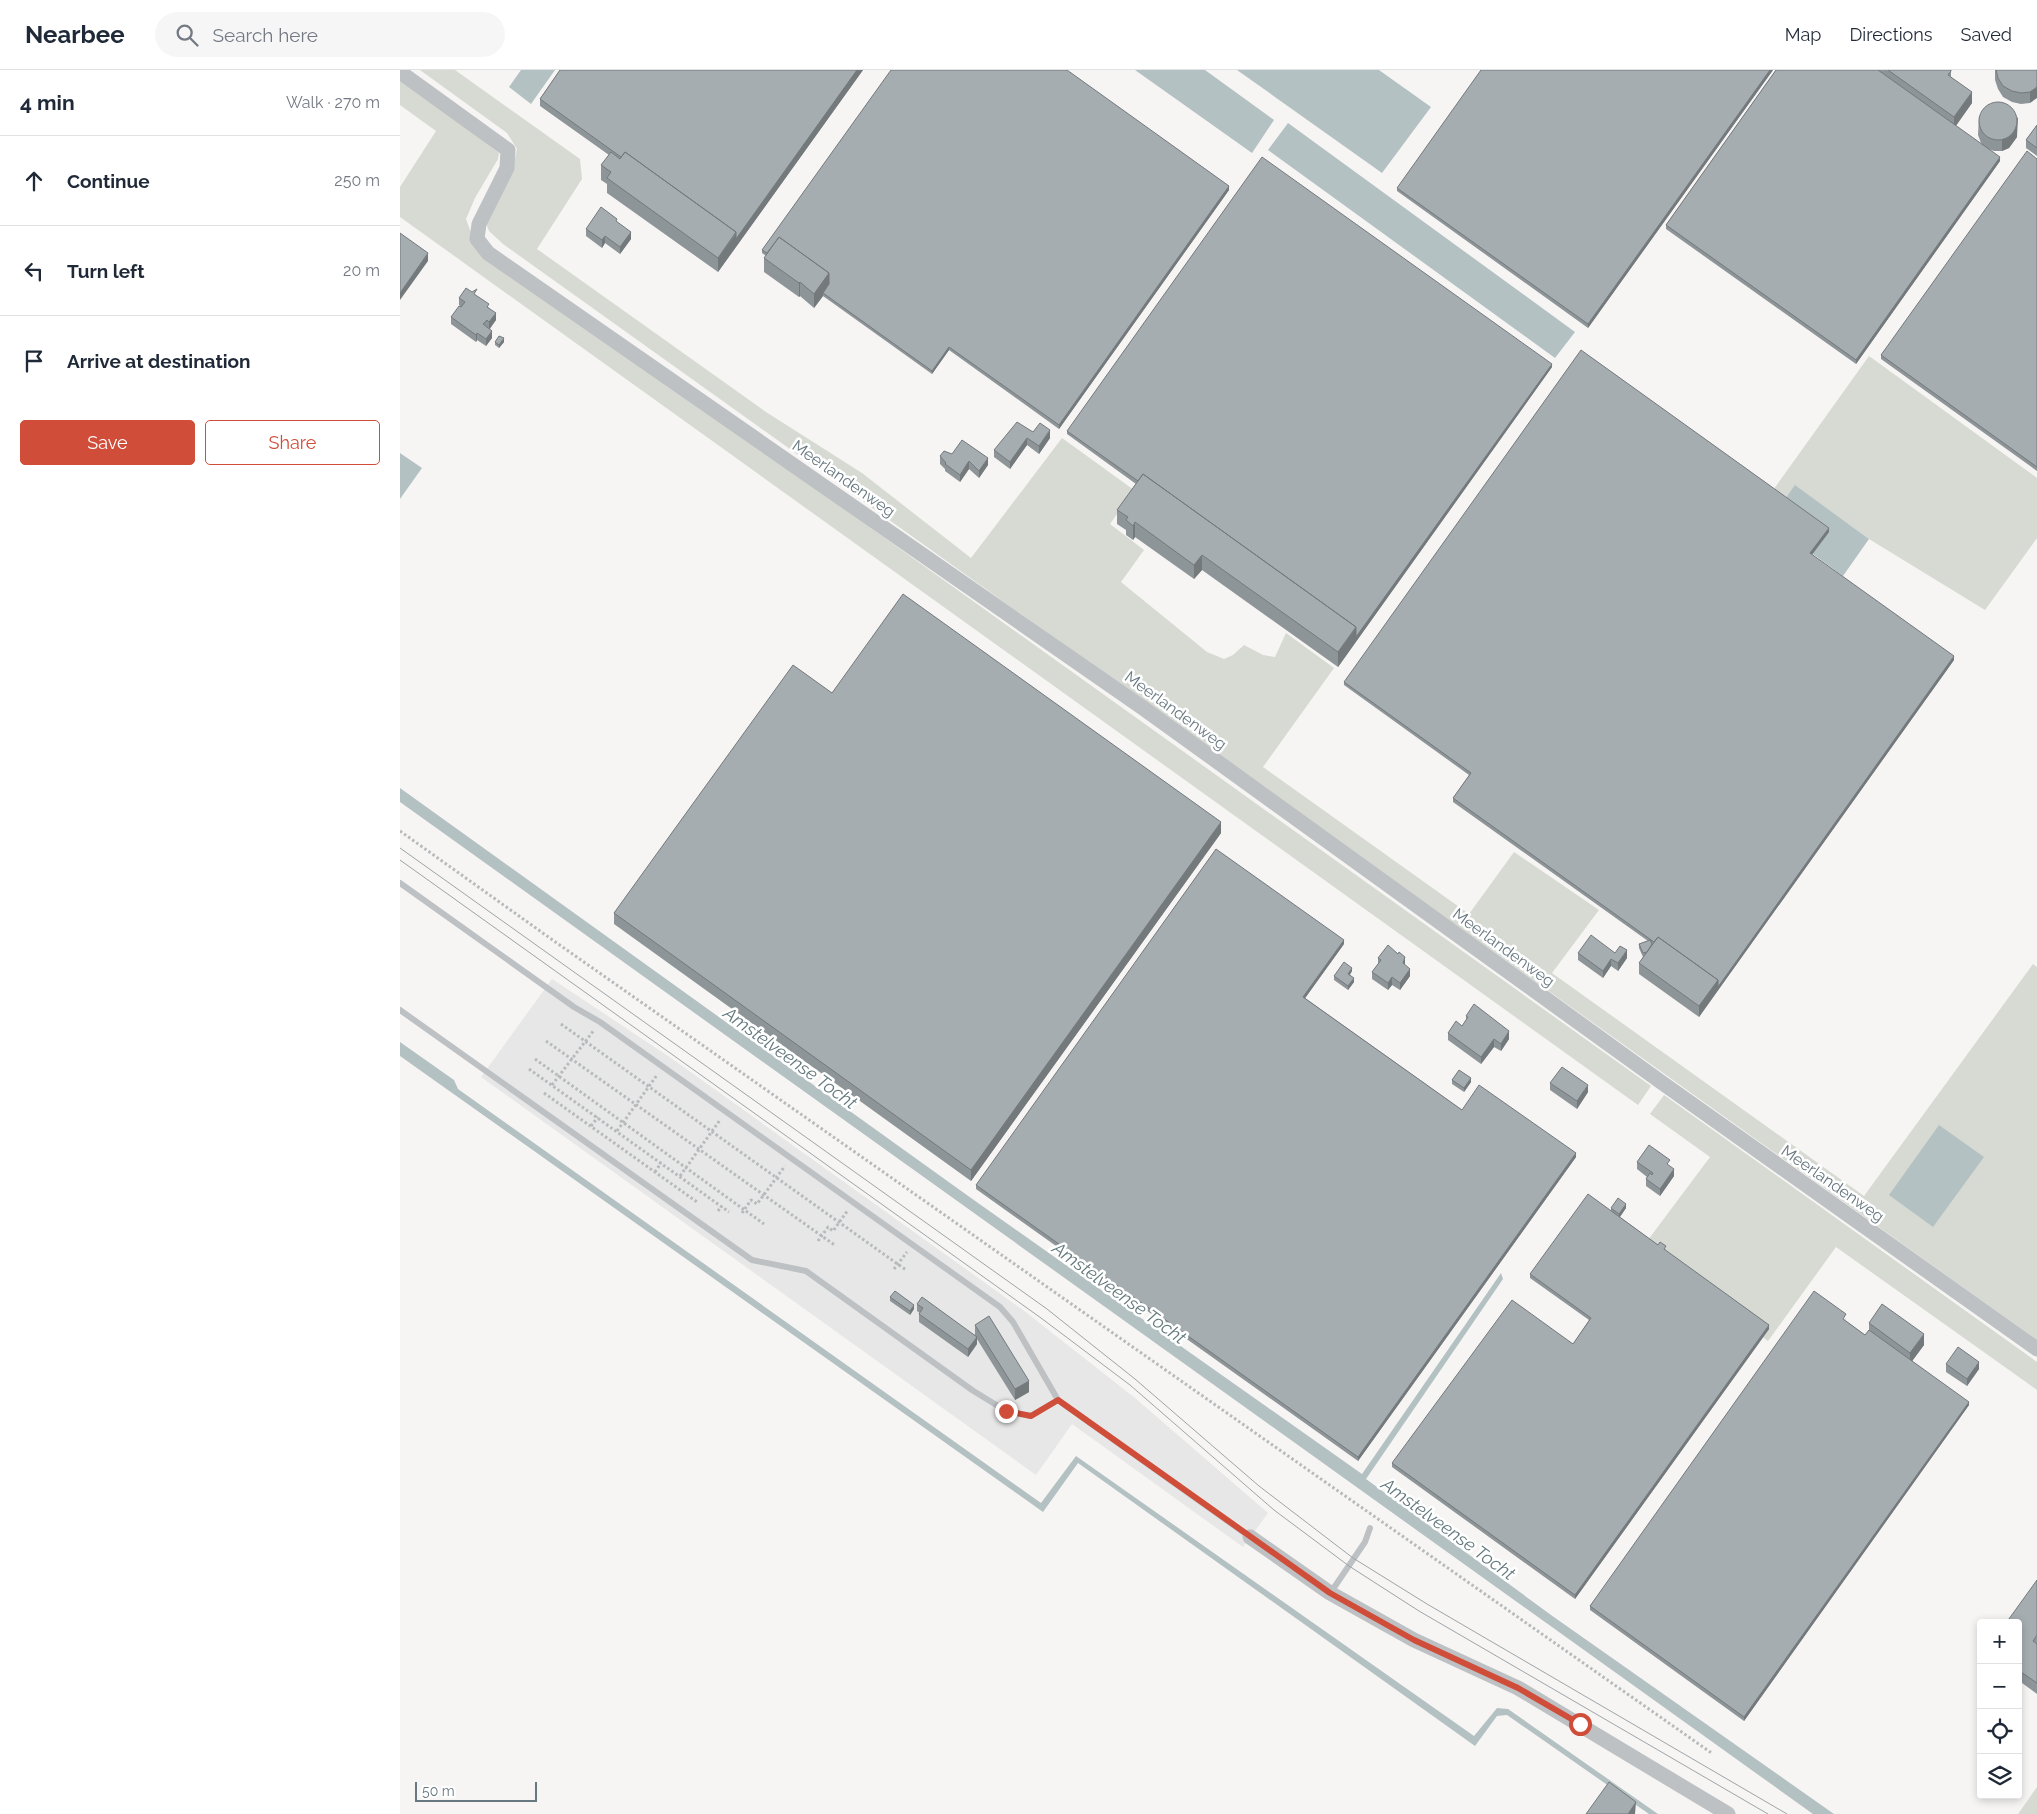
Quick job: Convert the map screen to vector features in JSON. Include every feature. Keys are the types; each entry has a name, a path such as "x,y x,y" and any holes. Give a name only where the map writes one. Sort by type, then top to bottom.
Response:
{"street":[{"name":"Meerlandenweg","path":"400,72 508,150 507,168 478,231 477,239 488,253 1144,708 1653,1076 2037,1349"},
{"path":"1250,1536 1330,1593 1414,1640 1518,1688 1728,1814"}],"lane":[{"path":"400,883 574,1007 616,1033 1000,1307 1013,1322 1058,1400 1250,1536"},
{"path":"400,1010 752,1260 806,1271 972,1390 1006,1411 1031,1416 1058,1400"},
{"path":"1330,1593 1365,1542 1370,1528"}],"path":[{"path":"400,831 562,947 1713,1754"},
{"path":"561,1024 906,1270"},
{"path":"546,1041 836,1246"},
{"path":"535,1059 764,1224"},
{"path":"529,1068 729,1212"},
{"path":"617,1131 659,1073"},
{"path":"544,1093 697,1202"},
{"path":"591,1126 598,1117"},
{"path":"680,1176 722,1117"},
{"path":"655,1172 661,1163"},
{"path":"742,1214 751,1200 757,1204 787,1163"},
{"path":"718,1211 722,1206"},
{"path":"818,1241 828,1227 833,1231 850,1208"},
{"path":"894,1269 909,1250"}],"shaded area":[{"path":"420,70 455,70 580,159 582,179 537,249 766,412 862,473 971,558 1062,438 1134,490 1110,524 1144,550 1121,582 1207,652 1224,659 1233,655 1244,645 1263,655 1275,657 1286,633 1334,668 1263,767 1469,914 1514,852 1599,910 1552,973 1864,1196 2033,964 2037,967 2037,1340 503,244 489,231 484,219 514,165 517,149 507,133"},
{"path":"521,70 555,70 531,104 509,87"},
{"path":"1135,70 1205,70 1274,120 1252,153"},
{"path":"1237,70 1379,70 1431,107 1382,173"},
{"path":"400,77 499,153 498,159 475,198 466,219 474,241 492,257 1651,1086 1638,1105 400,217 400,187 436,131 400,105"},
{"path":"1288,123 1575,332 1555,358 1268,150"},
{"path":"1869,356 2037,478 2037,538 1985,610 1869,539 1796,486 1769,522 1756,514"},
{"path":"400,453 422,468 400,499"},
{"path":"1795,485 1869,539 1843,576 1769,522"},
{"path":"400,788 971,1198 1362,1474 1501,1273 1503,1279 1366,1479 1551,1615 1834,1814 1813,1814 400,802"},
{"path":"552,979 671,1058 1023,1310 1135,1398 1268,1513 1243,1547 1072,1424 1036,1475 481,1077"},
{"path":"400,1042 454,1080 458,1089 1041,1503 1076,1456 1474,1736 1497,1708 1508,1709 1658,1814 1649,1814 1507,1715 1497,1716 1475,1746 1078,1463 1043,1512 400,1056"},
{"path":"1664,1095 2037,1362 2037,1390 1836,1247 1768,1341 1642,1248 1710,1157 1650,1114"},
{"path":"1939,1125 1984,1157 1933,1227 1889,1195"},
{"path":"2037,1787 2037,1814 2018,1814"}],"building":[{"path":"560,70 857,70 736,239 736,232 625,152 621,157 540,99"},
{"path":"891,70 1067,70 1229,186 1059,425 949,347 932,371 823,293 829,284 829,273 779,237 767,253 762,250"},
{"path":"1481,70 1770,70 1588,324 1397,188"},
{"path":"1776,70 1878,70 2000,157 1856,360 1666,225"},
{"path":"1888,70 1951,70 1948,75 1972,92 1954,117"},
{"path":"1996,70 2037,70 2037,87 2030,92 2012,91 2003,86"},
{"path":"1998,102 2012,107 2017,121 2012,135 1998,140 1984,135 1979,121 1984,107"},
{"path":"2037,125 2037,148 2026,140"},
{"path":"2027,151 2037,159 2037,467 1881,355"},
{"path":"611,152 620,159 625,152 736,232 718,258 607,178 611,172 601,165"},
{"path":"1262,157 1552,364 1356,637 1356,627 1143,474 1138,481 1067,431"},
{"path":"601,207 631,232 620,247 605,236 602,240 586,229"},
{"path":"400,233 428,253 400,293"},
{"path":"779,237 829,273 814,294 800,282 764,258"},
{"path":"466,288 472,292 477,289 474,294 489,304 487,307 496,313 489,322 487,320 483,324 492,331 486,339 477,333 476,335 451,317 459,306 461,307 465,302 459,298"},
{"path":"499,336 504,338 499,345 495,342"},
{"path":"1581,350 1829,528 1810,553 1954,656 1718,987 1718,980 1658,937 1654,942 1453,798 1471,773 1344,682"},
{"path":"1017,422 1033,432 1040,423 1050,430 1039,446 1027,438 1010,462 994,450"},
{"path":"962,440 988,458 979,471 969,461 960,475 945,464 940,456 944,451 952,454"},
{"path":"1143,474 1356,627 1338,652 1202,555 1194,565 1135,522 1133,526 1126,520 1128,517 1117,510"},
{"path":"903,594 1221,822 971,1170 614,913 793,665 832,693"},
{"path":"1216,849 1344,940 1303,997 1462,1110 1479,1085 1576,1153 1358,1457 976,1185"},
{"path":"1591,935 1615,953 1620,946 1627,950 1618,963 1611,959 1603,971 1578,953"},
{"path":"1658,937 1718,980 1699,1006 1639,963"},
{"path":"1650,940 1652,944 1647,952 1643,953 1639,944"},
{"path":"1388,945 1398,954 1399,952 1405,957 1403,963 1410,969 1400,983 1392,977 1388,983 1372,972 1381,960 1378,958"},
{"path":"1344,962 1352,968 1348,974 1354,978 1348,986 1334,976"},
{"path":"1474,1004 1509,1031 1501,1044 1494,1039 1481,1057 1448,1033 1456,1021 1462,1026"},
{"path":"1562,1067 1588,1085 1577,1101 1550,1083"},
{"path":"1459,1070 1471,1078 1464,1088 1452,1080"},
{"path":"1649,1145 1670,1160 1667,1164 1674,1169 1660,1189 1646,1179 1650,1173 1652,1175 1653,1173 1637,1162"},
{"path":"1588,1194 1658,1245 1660,1242 1666,1246 1664,1249 1769,1325 1575,1595 1392,1463 1512,1300 1573,1344 1591,1318 1530,1274"},
{"path":"1618,1198 1626,1204 1619,1214 1611,1208"},
{"path":"895,1291 914,1305 910,1311 890,1297"},
{"path":"1814,1291 1846,1314 1843,1319 1865,1335 1869,1330 1969,1402 1744,1717 1590,1606"},
{"path":"922,1297 977,1337 968,1349 919,1314 923,1308 917,1304"},
{"path":"1882,1304 1924,1334 1910,1353 1869,1323"},
{"path":"989,1316 1029,1381 1015,1389 975,1325"},
{"path":"1958,1347 1979,1362 1967,1379 1946,1364"},
{"path":"2037,1580 2037,1635 2033,1641 2037,1644 2037,1683 2022,1673 2022,1619 2009,1619"},
{"path":"1609,1782 1636,1802 1628,1814 1586,1814"}],"tram line":[{"path":"400,848 1047,1309 1135,1379 1259,1486 1353,1558 1427,1604 1787,1814"},
{"path":"400,860 1041,1318 1130,1385 1274,1510 1349,1566 1419,1611 1768,1814"}],"route":[{"path":"1006,1411 1031,1416 1058,1400 1330,1593 1414,1640 1518,1688 1580,1724"}],"water label":[{"name":"Amstelveense Tocht","path":"790,1058"},
{"name":"Amstelveense Tocht","path":"1119,1293"},
{"name":"Amstelveense Tocht","path":"1448,1529"}]}
